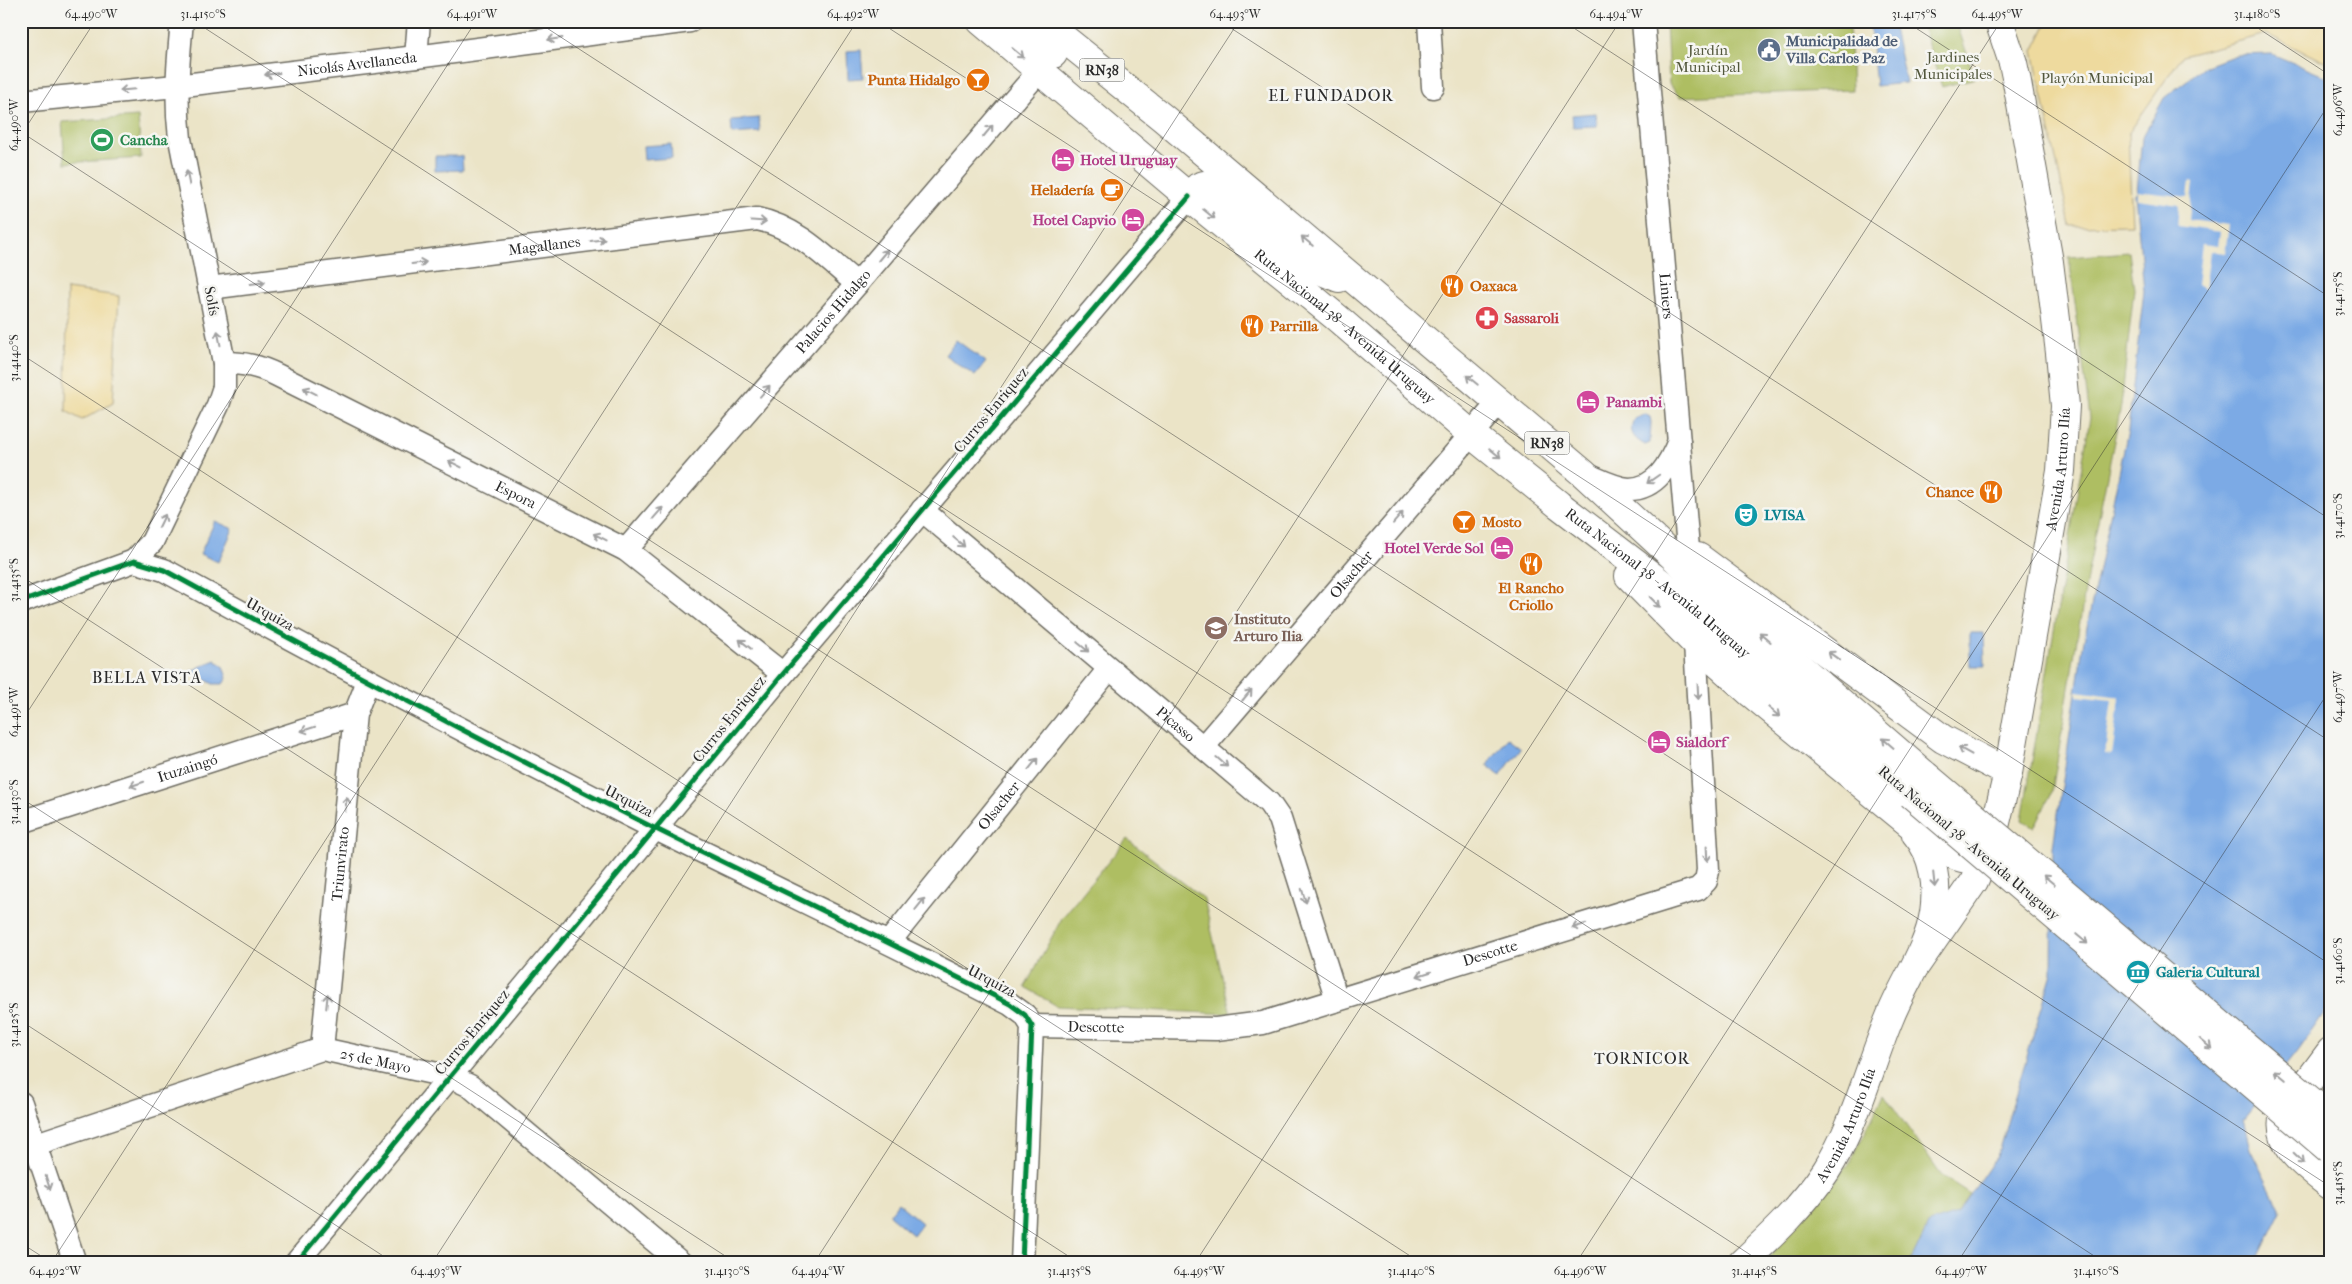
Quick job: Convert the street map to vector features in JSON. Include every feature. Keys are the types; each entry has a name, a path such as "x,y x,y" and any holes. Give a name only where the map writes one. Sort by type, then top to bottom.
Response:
{"main road":[{"name":"Ruta Nacional 38 - Avenida Uruguay","path":"981,21 1188,197 1336,317 1471,434 1559,505 1687,603 2330,1150"},
{"path":"1014,21 1064,63 1119,85"},
{"name":"Ruta Nacional 38 - Avenida Uruguay","path":"1042,21 1162,118 1689,561 1909,793 2331,1118"},
{"path":"1070,21 1158,101 1162,118"},
{"path":"1999,21 2015,72"},
{"path":"2015,72 2017,21"},
{"name":"Avenida Arturo Ilía","path":"1742,1263 1789,1217 1826,1170 1850,1122 1890,1016 1916,965 1974,881 1987,854 2008,773 2061,470 2065,406 2050,262 2015,72"},
{"path":"1188,197 1198,187 1204,185 1215,188 1302,263 1361,287"},
{"path":"1559,505 1695,643 1909,793 1937,846 1956,857 1976,859 1987,854"},
{"path":"1689,561 1943,739 2008,773"},
{"path":"1909,793 1918,835 1932,862 1936,896 1928,935 1916,965"},
{"path":"2331,1051 2284,1114 2282,1122 2284,1137 2289,1147 2331,1186"},
{"path":"2303,1089 2314,1080 2331,1073"}],"street":[{"name":"Solís","path":"134,561 152,542 218,405 224,387 224,363 180,139 176,86 182,21"},
{"path":"416,58 419,21"},
{"name":"Nicolás Avellaneda","path":"21,101 176,86 416,58 690,21"},
{"path":"1429,21 1433,87"},
{"name":"Liniers","path":"1643,21 1689,561"},
{"name":"Palacios Hidalgo","path":"626,550 857,284 1039,70"},
{"name":"Curros Enriquez","path":"296,1263 783,674 1188,197"},
{"name":"Magallanes","path":"209,288 757,219 775,223 789,229 857,284"},
{"name":"Espora","path":"224,363 242,363 258,366 277,374 626,550 783,674"},
{"name":"Olsacher","path":"1204,746 1499,402"},
{"path":"1584,474 1628,489 1650,483 1665,470 1680,440"},
{"name":"Picasso","path":"922,510 1270,803 1280,818 1337,1000"},
{"path":"21,602 134,561"},
{"name":"Urquiza","path":"134,561 164,570 368,682 656,829 890,942 1010,1004 1025,1015 1032,1026"},
{"name":"Descotte","path":"1032,1026 1216,1029 1263,1023 1698,889 1703,885 1708,870 1695,643"},
{"name":"Olsacher","path":"890,942 1109,669"},
{"name":"Triunvirato","path":"322,1049 355,714 368,682"},
{"name":"Ituzaingó","path":"21,822 355,714"},
{"path":"1022,1263 1032,1026"},
{"name":"25 de Mayo","path":"28,1146 322,1049 451,1077 470,1086 681,1263"},
{"path":"21,1103 28,1146 75,1263"}],"green space":[{"name":"Jardín Municipal","path":"1666,21 1849,21 1852,90 1680,97 1669,84"},
{"name":"Jardines Municipales","path":"1920,21 1956,21 1975,78 1942,87"},
{"name":"Cancha","path":"138,117 141,158 65,163 62,122"},
{"path":"2129,252 2134,289 2121,406 2088,572 2052,792 2034,828 2022,820 2090,418 2069,257"},
{"path":"1127,839 1204,899 1231,1014 1057,1006 1025,987 1062,918"},
{"path":"1884,1094 1941,1175 1970,1194 1957,1214 1929,1223 1910,1263 1763,1263 1849,1165"}],"sand":[{"name":"Playón Municipal","path":"2048,21 2331,21 2331,65 2266,34 2182,56 2128,134 2132,225 2070,226 2033,51"},
{"path":"67,289 119,296 113,403 82,420 66,411"}],"water":[{"path":"1870,24 1893,24 1906,83 1876,86"},
{"path":"861,50 863,78 848,79 847,51"},
{"path":"2272,54 2331,79 2331,1003 2298,1050 2243,1120 2250,1149 2281,1211 2255,1263 1910,1263 1929,1223 1957,1214 1997,1156 2052,973 2053,847 2083,646 2128,430 2144,290 2135,194 2137,191 2142,138 2164,98 2204,67 2236,55"},
{"path":"1596,113 1597,126 1573,127 1572,115"},
{"path":"759,118 760,132 732,134 731,120"},
{"path":"671,144 672,158 644,160 643,146"},
{"path":"435,156 462,156 463,170 435,171"},
{"path":"956,340 986,362 975,376 945,355"},
{"path":"1645,414 1650,417 1651,422 1650,443 1645,445 1637,440 1633,434 1632,424 1634,419"},
{"path":"215,521 233,529 218,562 200,554"},
{"path":"1970,633 1984,633 1985,666 1970,666"},
{"path":"215,660 223,666 227,678 223,684 213,684 191,671"},
{"path":"1508,738 1521,748 1500,776 1487,765"},
{"path":"898,1203 922,1223 913,1235 889,1215"}],"pier":[{"path":"2190,181 2193,182 2189,220 2229,225 2225,253 2210,251 2205,290 2197,285 2202,244 2218,246 2220,232 2177,226 2179,205 2137,199 2137,191 2188,197"},
{"path":"2077,691 2120,697 2112,755 2105,754 2112,700 2077,696"}],"cycle path":[{"path":"296,1263 783,674 1189,197"},
{"path":"21,602 134,561 164,570 347,669 531,765 1010,1004 1025,1015 1032,1026 1022,1263"}],"place":[{"name":"Municipalidad de Villa Carlos Paz","path":"1769,50"},
{"name":"Punta Hidalgo","path":"978,80"},
{"name":"Cancha","path":"102,140"},
{"name":"Hotel Uruguay","path":"1063,160"},
{"name":"Heladería","path":"1112,190"},
{"name":"Hotel Capvio","path":"1133,220"},
{"name":"Oaxaca","path":"1452,286"},
{"name":"Sassaroli","path":"1487,318"},
{"name":"Parrilla","path":"1252,326"},
{"name":"Panambi","path":"1588,402"},
{"name":"Chance","path":"1991,492"},
{"name":"LVISA","path":"1746,515"},
{"name":"Mosto","path":"1464,522"},
{"name":"Hotel Verde Sol","path":"1502,548"},
{"name":"El Rancho Criollo","path":"1531,564"},
{"name":"Instituto Arturo Ilia","path":"1216,628"},
{"name":"Sialdorf","path":"1659,742"},
{"name":"Galeria Cultural","path":"2138,972"}],"district":[{"name":"EL FUNDADOR","path":"1331,95"},
{"name":"BELLA VISTA","path":"147,677"},
{"name":"TORNICOR","path":"1642,1058"}]}
